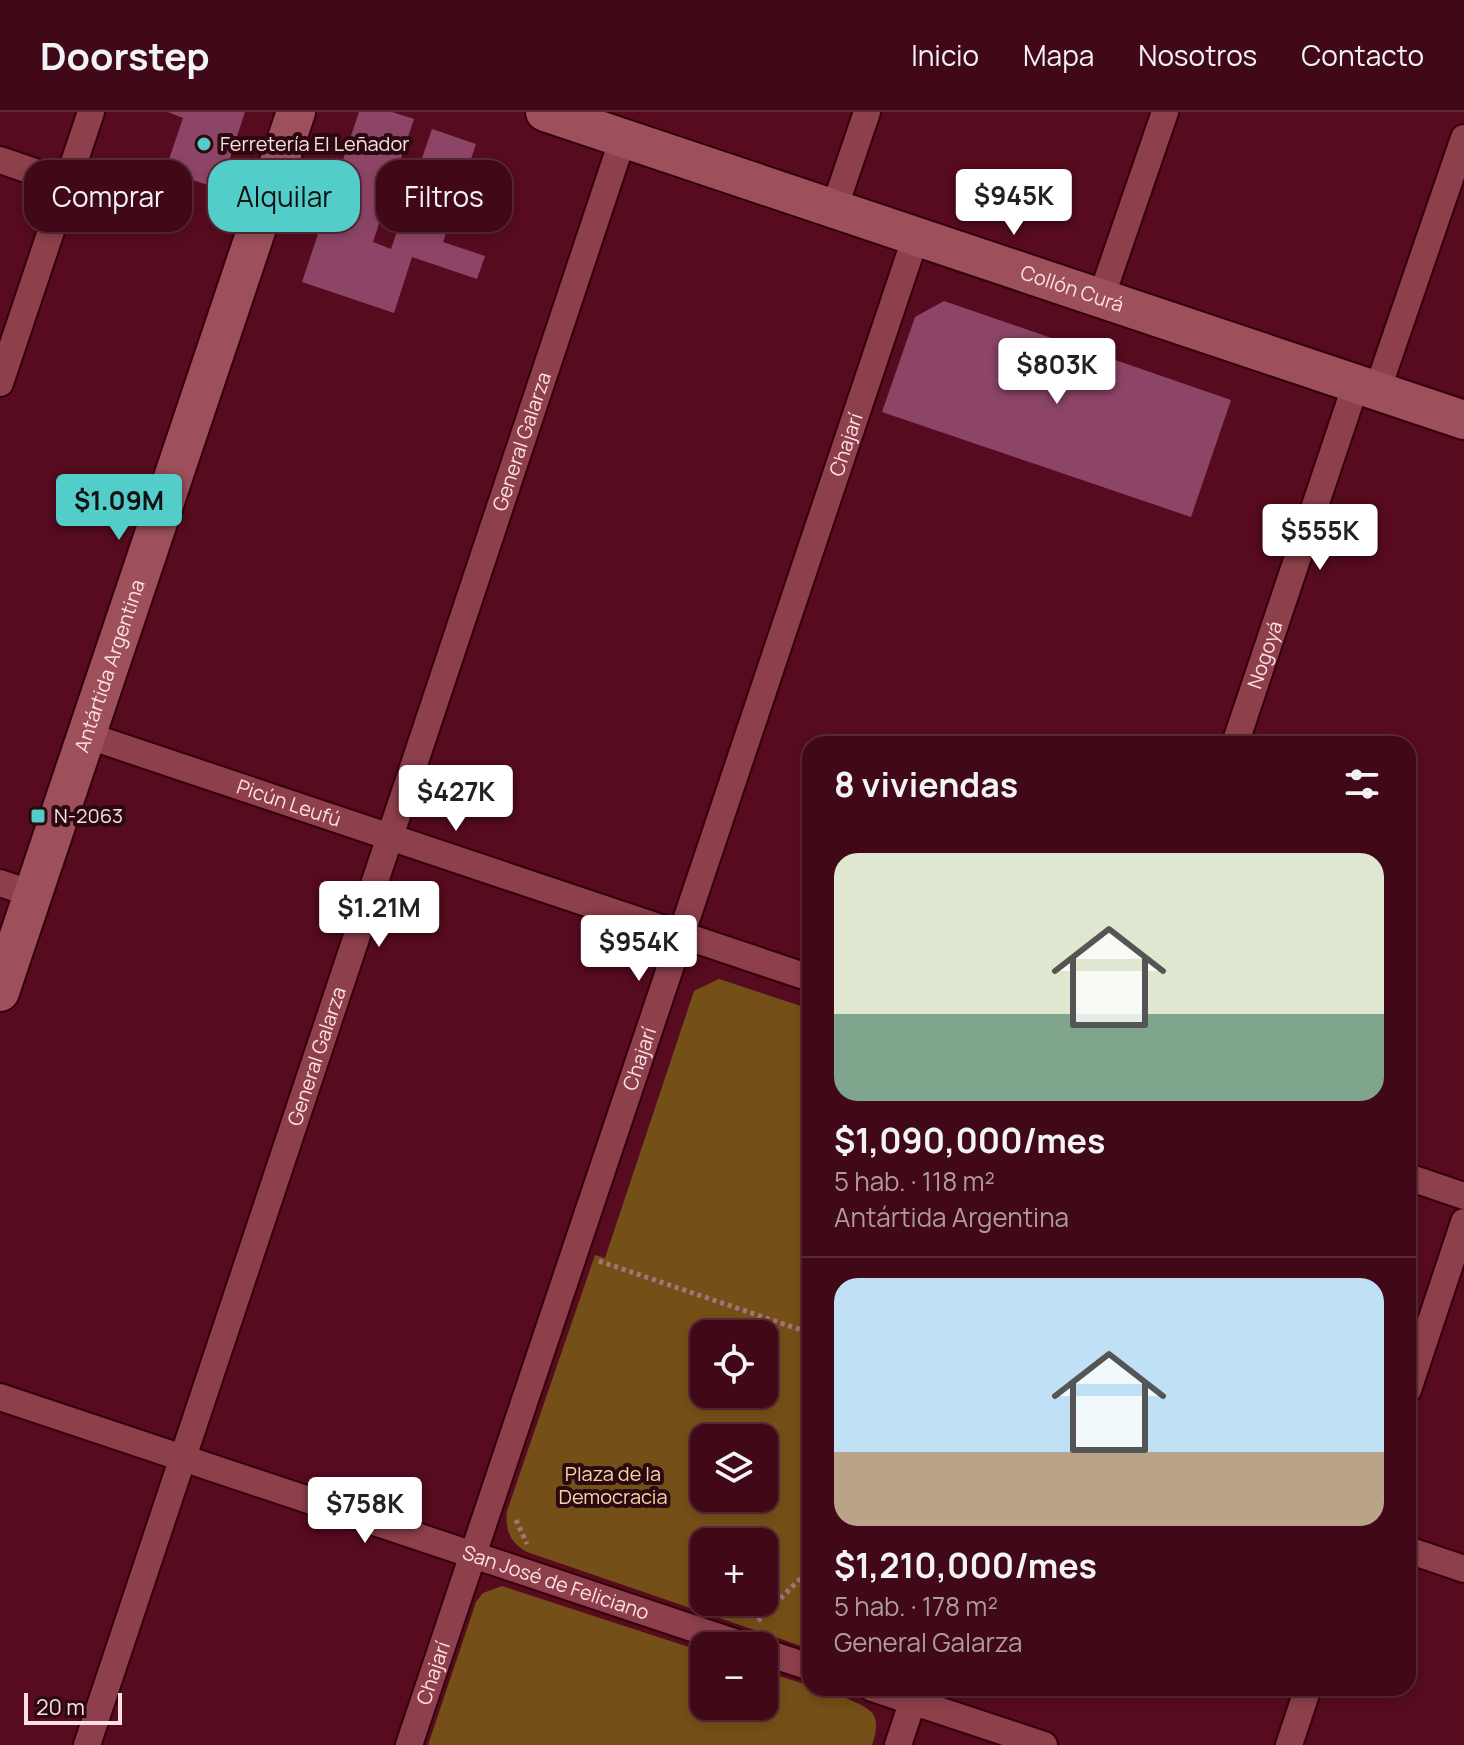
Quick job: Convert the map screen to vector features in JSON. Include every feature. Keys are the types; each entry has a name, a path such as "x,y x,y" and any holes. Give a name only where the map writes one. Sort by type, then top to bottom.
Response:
{"main road":[{"name":"Antártida Argentina","path":"0,992 16,889 86,735 296,112"},
{"name":"Collón Curá","path":"545,112 1464,420"}],"street":[{"path":"75,160 91,112"},
{"path":"834,209 867,112"},
{"path":"1101,298 1165,112"},
{"name":"General Galarza","path":"87,1745 623,138"},
{"name":"Nogoyá","path":"1238,736 1464,138"},
{"path":"0,160 24,168"},
{"path":"0,383 51,232"},
{"name":"Chajarí","path":"409,1745 916,236"},
{"name":"Picún Leufú","path":"86,735 802,975"},
{"path":"1416,1180 1464,1196"},
{"path":"1416,1366 1464,1222"},
{"name":"San José de Feliciano","path":"0,1397 704,1632"},
{"path":"1416,1553 1464,1569"},
{"path":"778,1657 802,1664"},
{"path":"898,1745 915,1696"},
{"path":"918,1696 1044,1745"},
{"path":"1289,1745 1305,1696"}],"path":[{"path":"600,1257 598,1261 802,1330"},
{"path":"515,1517 527,1544 541,1549"},
{"path":"768,1625 757,1621 802,1577"}],"green space":[{"name":"Plaza de la Democracia","path":"719,979 802,1006 802,1646 778,1638 778,1632 760,1632 714,1616 778,1616 778,1528 690,1528 690,1608 527,1552 510,1535 507,1511 595,1255 605,1258 694,991"},
{"path":"502,1586 690,1647 690,1720 778,1720 778,1676 802,1684 802,1696 839,1696 867,1708 876,1721 872,1745 428,1745 476,1602 483,1593"}],"building":[{"name":"Ferretería El Leñador","path":"168,112 245,112 229,160 208,160 208,185 192,180 192,160 169,160 183,118"},
{"path":"359,112 392,112 414,119 400,160 376,160 376,232 373,242 391,249 397,232 446,232 443,242 485,256 477,279 412,257 394,313 302,282 319,232 360,232 360,160 343,160"},
{"path":"432,129 476,144 471,160 421,160"},
{"path":"944,301 1231,400 1191,517 882,412 915,317"}],"place":[{"name":"Ferretería El Leñador","path":"204,144"},
{"name":"N-2063","path":"38,816"}]}
